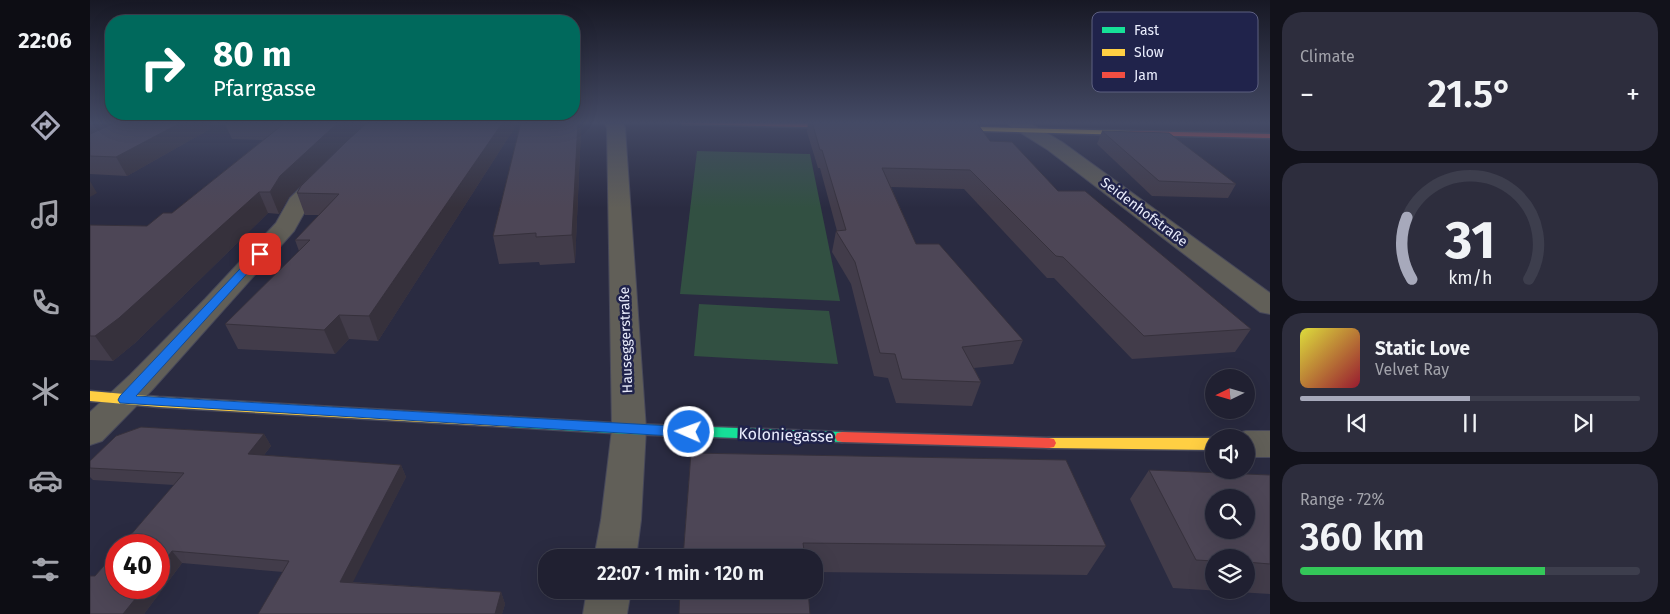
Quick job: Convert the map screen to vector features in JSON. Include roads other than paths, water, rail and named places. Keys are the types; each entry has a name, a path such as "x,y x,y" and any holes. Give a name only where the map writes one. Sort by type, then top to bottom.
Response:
{"street":[{"path":"90,432 125,400 286,226 302,200 350,151"},
{"name":"Hauseggerstraße","path":"616,549 630,430 617,151"},
{"name":"Seidenhofstraße","path":"1061,151 1270,306"},
{"name":"Koloniegasse","path":"90,396 125,400 630,430 1062,443 1205,444"},
{"path":"1255,444 1270,444"},
{"path":"605,614 608,599"}]}
